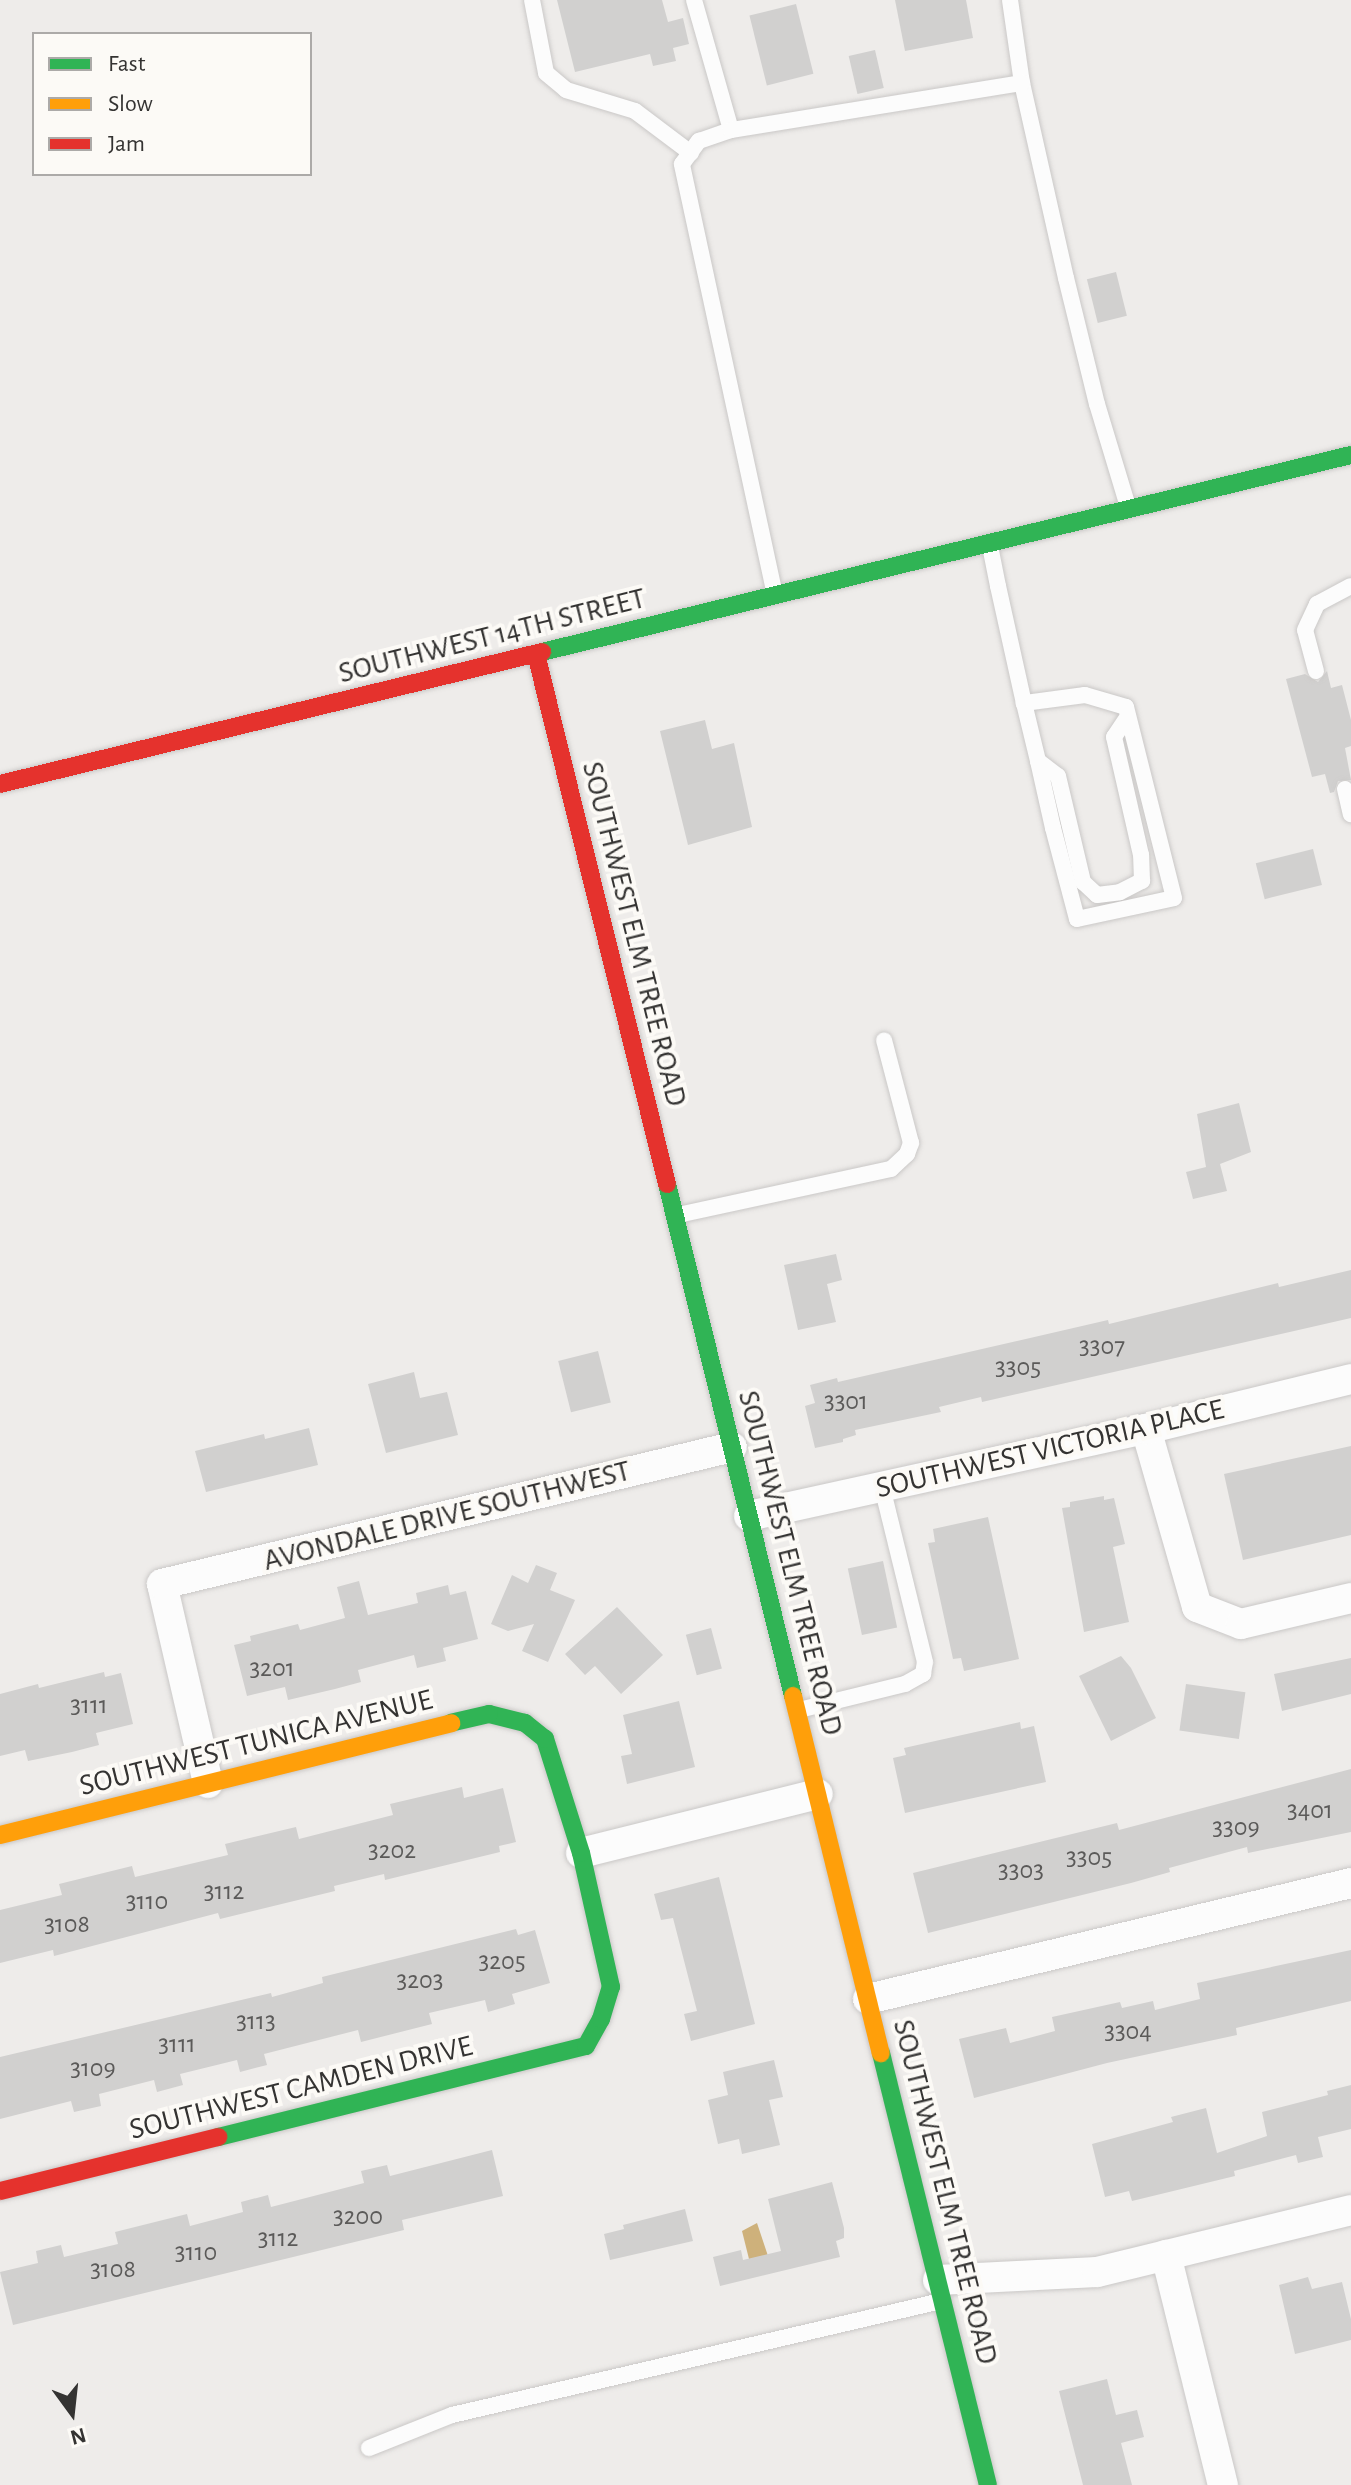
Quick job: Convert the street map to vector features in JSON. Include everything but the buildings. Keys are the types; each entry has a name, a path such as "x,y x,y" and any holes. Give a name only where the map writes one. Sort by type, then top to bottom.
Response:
{"street":[{"name":"SOUTHWEST 14TH STREET","path":"0,784 1351,455"},
{"name":"SOUTHWEST ELM TREE ROAD","path":"536,654 988,2485"},
{"name":"SOUTHWEST VICTORIA PLACE","path":"749,1516 1146,1429 1351,1379"},
{"path":"1146,1429 1197,1607 1241,1624 1351,1598"},
{"name":"AVONDALE DRIVE SOUTHWEST","path":"208,1783 162,1584 732,1447"},
{"name":"SOUTHWEST TUNICA AVENUE","path":"0,1835 489,1714 525,1723 545,1739 581,1853"},
{"path":"581,1853 818,1794"},
{"name":"SOUTHWEST CAMDEN DRIVE","path":"0,2191 586,2046 601,2019 611,1987 581,1853"},
{"path":"868,1999 1351,1883"},
{"path":"940,2290 1097,2272 1351,2210"},
{"path":"1166,2255 1223,2485"}],"lane":[{"path":"532,0 546,73 566,90 635,111 691,153"},
{"path":"694,0 731,130"},
{"path":"1010,0 1022,83 1097,404 1129,508"},
{"path":"775,595 682,164 699,141 731,130 1022,83"},
{"path":"993,541 1024,703 1077,919 1174,898 1126,707 1085,695 1024,703"},
{"path":"1316,671 1305,630 1317,604 1351,586"},
{"path":"1038,761 1058,776 1083,882 1097,895 1120,892 1142,881 1141,855 1114,737 1128,716"},
{"path":"1345,789 1351,814"},
{"path":"675,1215 891,1169 907,1154 911,1143 884,1040"},
{"path":"797,1710 905,1684 923,1674 925,1662 882,1487"},
{"path":"369,2448 452,2415 940,2290"}],"shaded area":[{"path":"757,2223 768,2256 750,2263 742,2231"}],"traffic: fast":[{"path":"542,652 1351,455"},
{"path":"667,1184 793,1696"},
{"path":"218,2137 586,2046 601,2019 611,1987 581,1853 545,1739 525,1723 489,1714 451,1723"},
{"path":"881,2053 988,2485"}],"traffic: slow":[{"path":"793,1696 881,2053"},
{"path":"0,1835 451,1723"}],"traffic: jam":[{"path":"0,784 542,652"},
{"path":"536,654 667,1184"},
{"path":"0,2191 218,2137"}]}
